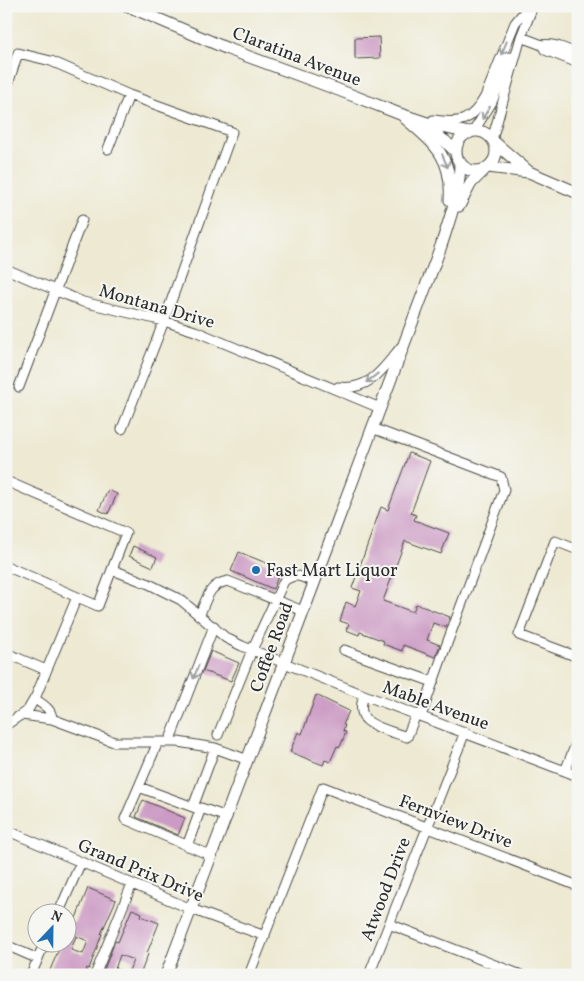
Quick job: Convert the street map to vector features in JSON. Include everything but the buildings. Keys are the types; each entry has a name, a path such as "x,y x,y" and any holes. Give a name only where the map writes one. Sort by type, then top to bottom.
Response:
{"main road":[{"name":"Claratina Avenue","path":"128,6 145,10 228,48 400,114 433,126 471,133"},
{"name":"Claratina Avenue","path":"400,114 438,136 458,157"},
{"path":"400,114 434,143 446,162 451,185 441,246"},
{"path":"529,172 486,168 472,171 466,169 458,157 460,139 471,133 485,134 529,172 578,193"},
{"path":"486,168 494,161 496,155 493,141"},
{"name":"Coffee Road","path":"441,246 460,176 458,157"},
{"name":"Coffee Road","path":"166,975 441,246 464,195 486,168"}],"street":[{"path":"400,114 455,122 472,116 485,97 515,23 528,6"},
{"path":"493,141 521,37 533,6"},
{"path":"521,37 542,45 545,50 573,61 578,58"},
{"path":"471,133 492,102 509,59 521,37"},
{"path":"6,90 18,53 52,61 129,95 232,132 164,321 122,429"},
{"path":"108,149 129,95"},
{"path":"19,387 82,220"},
{"name":"Montana Drive","path":"6,269 99,307 164,321 221,341 380,408"},
{"name":"Montana Drive","path":"327,385 345,388 356,387 371,380 404,343"},
{"path":"364,695 361,707 363,716 368,723 407,738 433,682 504,490 501,477 372,428"},
{"path":"6,481 126,533 98,606 6,566"},
{"path":"578,550 554,541 519,634 578,657"},
{"name":"Mable Avenue","path":"112,570 149,584 182,600 226,638 252,650 364,695 578,776"},
{"path":"218,735 252,650 284,581 297,575 314,582"},
{"path":"200,614 213,587 218,582 228,581 303,612"},
{"path":"6,725 28,710 77,597"},
{"path":"169,742 214,626"},
{"path":"344,650 433,682"},
{"path":"6,653 46,670"},
{"path":"34,698 46,707 52,714 52,719"},
{"path":"22,715 52,719 114,742 169,742 215,748 248,760"},
{"name":"Atwood Drive","path":"369,975 465,732"},
{"path":"565,772 578,739"},
{"path":"158,742 125,819 212,856"},
{"path":"187,846 215,748"},
{"name":"Fernview Drive","path":"265,936 323,786 578,886"},
{"path":"139,787 197,809 201,808 227,817"},
{"name":"Grand Prix Drive","path":"6,830 191,910 265,936"},
{"path":"62,904 81,862"},
{"path":"95,975 132,884"},
{"path":"389,924 522,975"},
{"path":"249,975 265,936"},
{"path":"6,945 38,959"},
{"path":"31,975 40,954"}],"place":[{"name":"Fast Mart Liquor","path":"256,570"}]}
